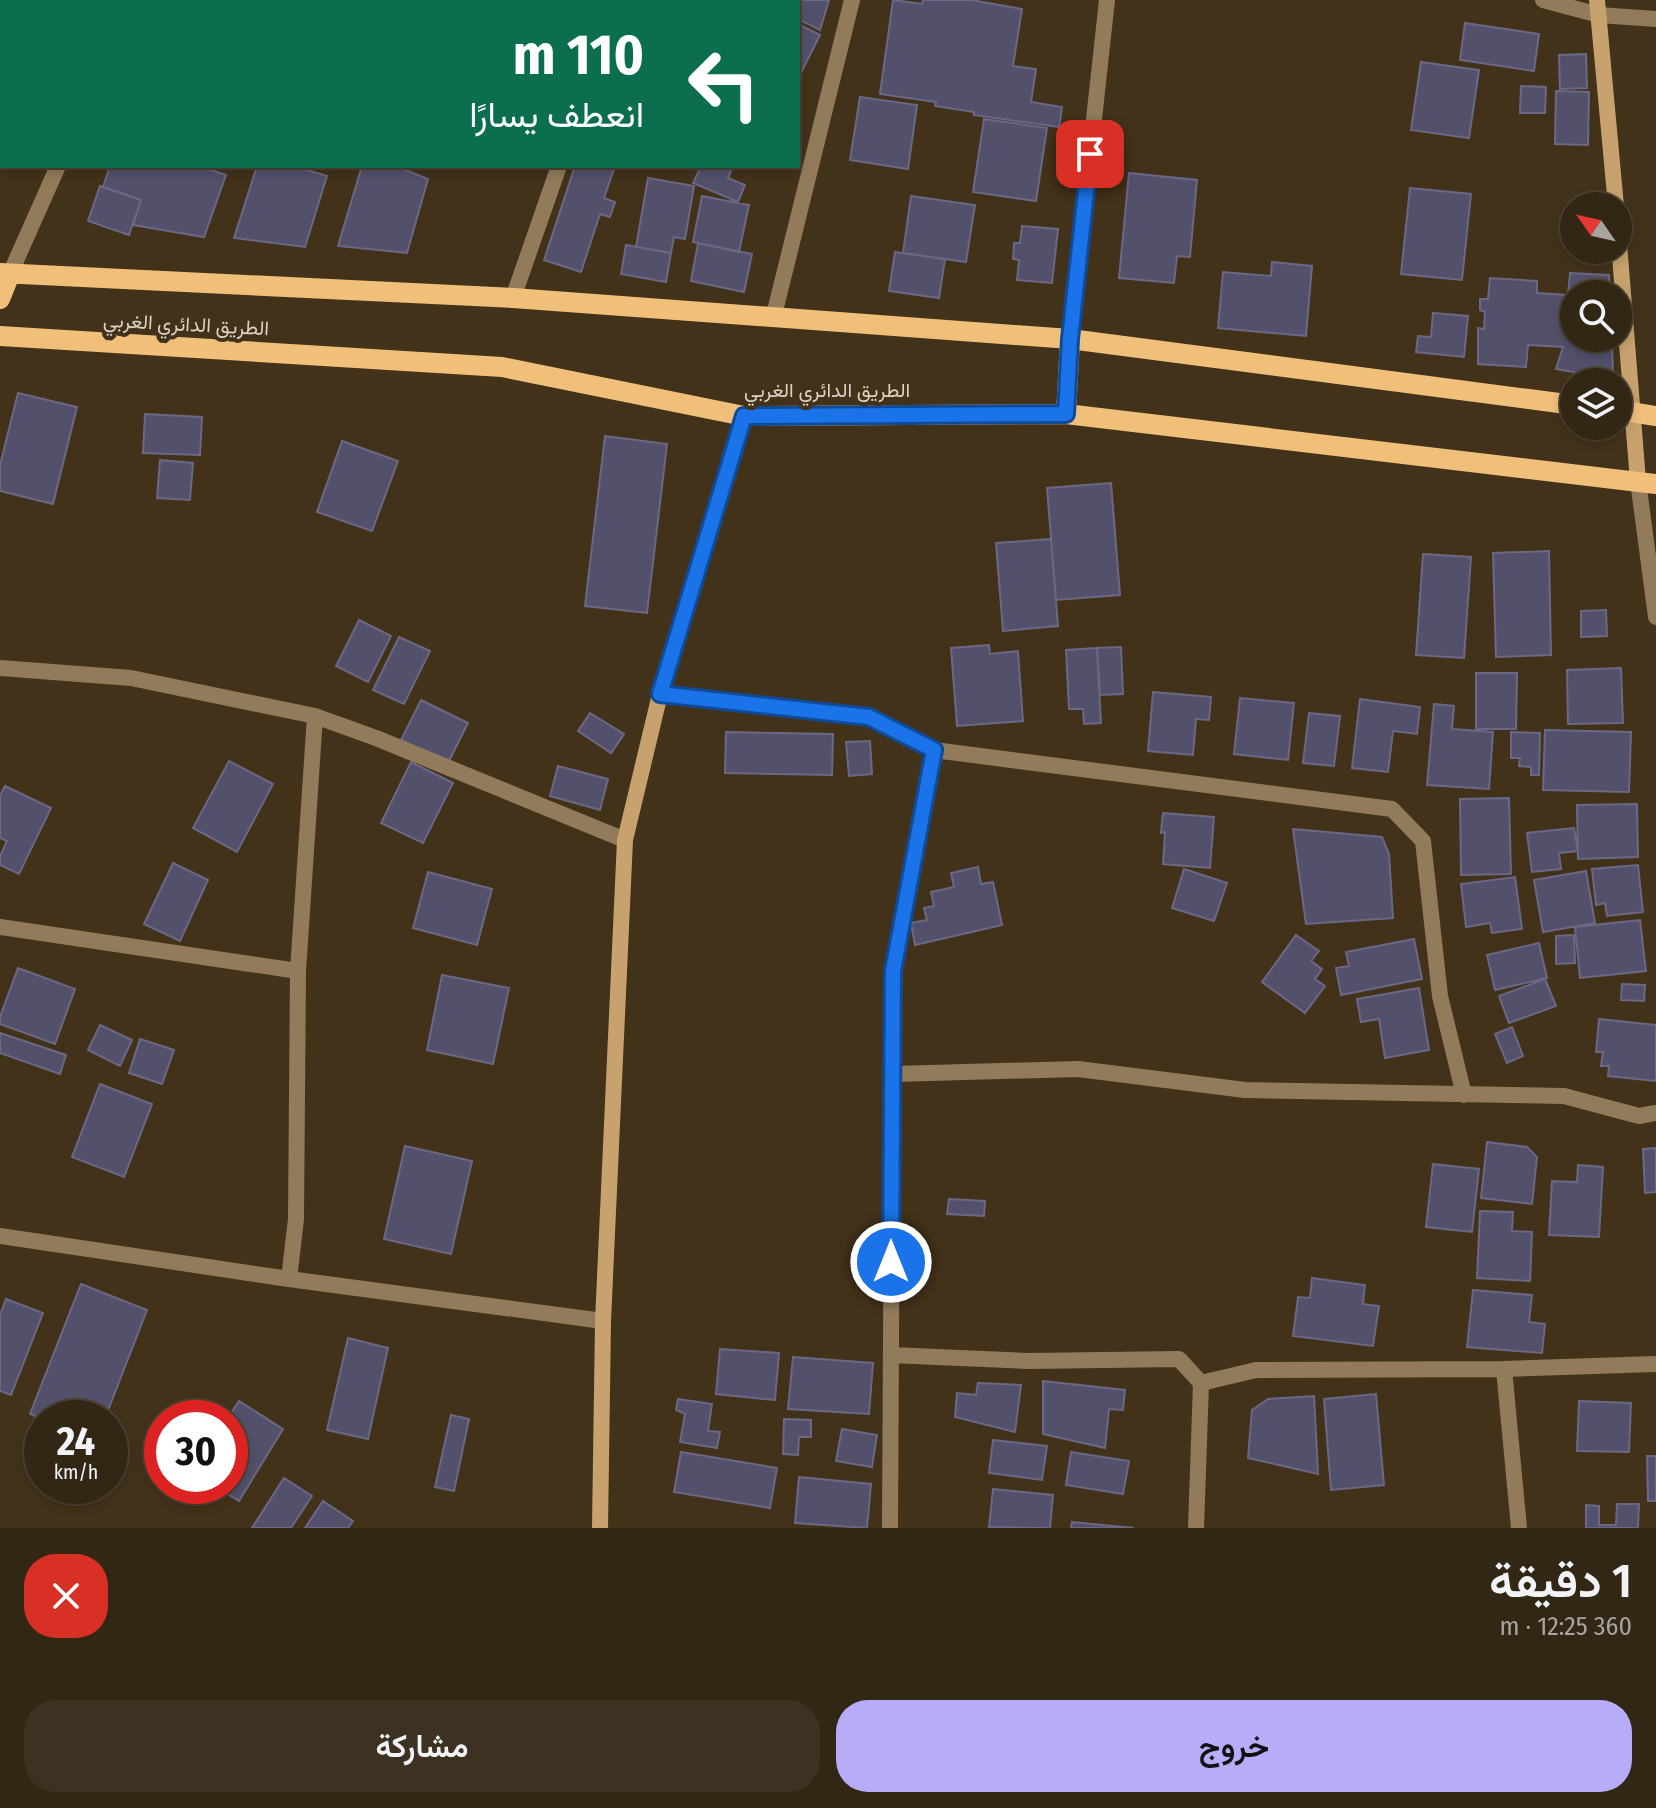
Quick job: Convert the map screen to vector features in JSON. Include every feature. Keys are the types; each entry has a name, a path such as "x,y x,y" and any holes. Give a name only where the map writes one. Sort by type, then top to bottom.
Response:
{"main road":[{"name":"الطريق الدائري الغربي","path":"5,274 513,298 1070,339 1560,403"},
{"path":"0,299 5,274"},
{"name":"الطريق الدائري الغربي","path":"0,336 502,367 744,416 1066,414 1647,482"},
{"path":"1066,414 1070,339"},
{"path":"1632,412 1656,416"}],"street":[{"path":"773,319 852,0"},
{"path":"1070,339 1107,0"},
{"path":"1543,0 1656,19"},
{"path":"1598,7 1615,192"},
{"path":"5,274 57,168"},
{"path":"513,298 558,168"},
{"path":"1619,264 1624,368"},
{"path":"600,1528 603,1321 625,840 660,694 744,416"},
{"path":"1632,431 1647,482 1656,617"},
{"path":"0,668 131,678 315,716 625,840"},
{"path":"660,694 869,717 934,750 1392,809 1423,841 1440,996 1464,1095"},
{"path":"289,1279 296,1219 298,971 315,716"},
{"path":"890,1528 893,971 934,750"},
{"path":"0,927 298,971"},
{"path":"893,1074 1078,1069 1245,1090 1564,1096 1639,1116 1656,1113"},
{"path":"0,1236 603,1321"},
{"path":"891,1355 1028,1361 1179,1359 1201,1383 1196,1528"},
{"path":"1201,1383 1256,1370 1504,1369 1656,1364"},
{"path":"1504,1369 1519,1528"}],"building":[{"path":"800,0 829,0 820,30 800,20"},
{"path":"893,0 922,4 923,0 971,0 1022,9 1013,66 1036,69 1031,102 1062,107 1059,127 974,115 974,112 935,106 936,102 880,94"},
{"path":"1465,23 1539,34 1534,71 1460,60"},
{"path":"800,25 820,35 800,73"},
{"path":"1586,54 1587,88 1560,89 1559,55"},
{"path":"1421,62 1479,70 1469,138 1411,130"},
{"path":"1521,86 1546,87 1545,113 1520,113"},
{"path":"1556,91 1589,92 1588,145 1555,144"},
{"path":"860,97 917,105 908,169 850,160"},
{"path":"984,119 1047,128 1036,201 973,192"},
{"path":"109,168 205,168 226,175 204,237 133,225 141,200 103,187"},
{"path":"256,168 301,168 327,176 305,247 234,238"},
{"path":"361,168 401,168 428,179 407,253 338,246"},
{"path":"574,168 614,168 604,198 615,202 610,217 600,214 581,272 544,260"},
{"path":"700,168 732,168 728,178 745,185 738,202 693,183"},
{"path":"1129,173 1197,180 1190,257 1177,256 1174,283 1119,278"},
{"path":"648,178 694,186 685,239 674,237 671,253 636,247"},
{"path":"100,186 141,200 129,235 88,221"},
{"path":"1410,188 1471,194 1462,280 1401,274"},
{"path":"702,196 749,205 739,252 693,242"},
{"path":"911,196 975,205 966,262 903,253"},
{"path":"1022,226 1058,229 1052,283 1017,280 1019,260 1013,259 1014,243 1020,243"},
{"path":"698,243 752,254 744,292 691,281"},
{"path":"626,245 671,253 666,282 621,274"},
{"path":"895,252 945,259 939,298 889,291"},
{"path":"1272,262 1312,266 1306,336 1218,328 1223,272 1271,276"},
{"path":"1570,273 1609,275 1609,280 1569,280"},
{"path":"1490,278 1537,281 1537,293 1560,294 1560,347 1528,345 1526,367 1478,364 1478,328 1484,329 1485,312 1480,310 1480,299 1488,299"},
{"path":"1433,313 1468,316 1464,357 1416,352 1418,336 1431,337"},
{"path":"1561,352 1612,352 1613,368 1556,369"},
{"path":"18,393 77,407 53,504 0,491 0,465"},
{"path":"145,414 202,417 200,455 143,453"},
{"path":"605,436 667,444 647,613 585,606"},
{"path":"342,441 398,461 372,531 317,512"},
{"path":"160,460 193,463 190,500 157,498"},
{"path":"1111,483 1120,595 1056,600 1047,488"},
{"path":"1051,539 1058,626 1003,631 996,543"},
{"path":"1549,551 1551,655 1496,657 1493,553"},
{"path":"1423,554 1471,557 1464,658 1416,655"},
{"path":"1606,610 1607,636 1581,637 1581,611"},
{"path":"359,620 391,636 368,682 336,666"},
{"path":"399,637 430,651 404,704 373,690"},
{"path":"989,645 990,654 1018,651 1023,721 957,726 951,648"},
{"path":"1121,647 1123,694 1100,695 1097,648"},
{"path":"1097,648 1101,723 1084,724 1083,709 1069,709 1066,650"},
{"path":"1621,668 1623,723 1568,724 1567,670"},
{"path":"1476,673 1517,673 1516,729 1476,729"},
{"path":"1153,692 1211,697 1209,720 1196,719 1193,755 1148,751"},
{"path":"1240,698 1294,703 1288,760 1234,754"},
{"path":"1360,699 1420,707 1417,734 1393,731 1388,772 1352,768"},
{"path":"421,700 468,723 448,763 401,740"},
{"path":"1434,704 1454,706 1452,729 1493,732 1489,789 1427,785"},
{"path":"590,713 624,734 611,753 578,731"},
{"path":"1309,713 1340,716 1334,766 1303,763"},
{"path":"1545,730 1631,732 1629,792 1543,790"},
{"path":"726,732 833,734 832,775 725,773"},
{"path":"1511,732 1540,733 1539,775 1531,775 1531,767 1519,766 1520,758 1511,758"},
{"path":"870,741 872,774 849,776 846,742"},
{"path":"229,761 273,784 237,852 193,828"},
{"path":"411,762 453,783 423,843 381,823"},
{"path":"558,766 608,779 600,810 550,796"},
{"path":"5,786 51,808 19,874 0,865 0,856 7,841 0,838 0,796"},
{"path":"1509,798 1511,874 1461,875 1460,799"},
{"path":"1637,804 1638,857 1578,859 1577,805"},
{"path":"1163,813 1214,817 1210,868 1163,864"},
{"path":"1574,828 1578,851 1559,853 1561,869 1532,872 1527,833"},
{"path":"1293,829 1382,837 1389,854 1393,918 1306,924"},
{"path":"173,863 208,880 180,941 144,924"},
{"path":"1638,865 1643,912 1607,916 1605,903 1596,905 1592,869"},
{"path":"978,867 981,884 993,882 1002,925 915,945 911,923 927,920 924,908 934,906 931,892 954,887 951,873"},
{"path":"1184,869 1227,883 1214,921 1172,908"},
{"path":"1586,871 1595,923 1543,932 1534,880"},
{"path":"428,872 492,889 477,945 413,928"},
{"path":"1515,877 1522,929 1492,933 1490,923 1466,927 1461,884"},
{"path":"1640,920 1646,971 1580,978 1575,927"},
{"path":"1296,935 1319,951 1311,961 1322,969 1315,979 1325,986 1305,1013 1262,982"},
{"path":"1574,935 1575,963 1556,964 1556,936"},
{"path":"1414,939 1422,979 1341,995 1336,968 1349,966 1346,952"},
{"path":"1539,943 1547,978 1495,990 1487,955"},
{"path":"18,968 75,989 55,1044 0,1024"},
{"path":"442,975 509,988 493,1064 427,1050"},
{"path":"1545,979 1556,1006 1509,1023 1499,996"},
{"path":"1622,984 1645,985 1644,1001 1621,1000"},
{"path":"1419,988 1429,1050 1385,1058 1379,1019 1361,1022 1357,999"},
{"path":"1599,1019 1656,1025 1656,1081 1608,1076 1609,1066 1601,1066 1603,1052 1596,1052"},
{"path":"100,1025 132,1040 120,1066 88,1050"},
{"path":"1512,1027 1523,1056 1507,1063 1495,1034"},
{"path":"0,1033 66,1055 60,1074 0,1053"},
{"path":"140,1039 174,1050 162,1084 129,1073"},
{"path":"100,1084 152,1104 124,1177 72,1157"},
{"path":"1487,1142 1527,1147 1537,1157 1532,1204 1481,1198"},
{"path":"405,1146 472,1161 451,1254 384,1239"},
{"path":"1656,1148 1656,1192 1645,1193 1643,1149"},
{"path":"1433,1164 1479,1169 1472,1232 1426,1227"},
{"path":"1578,1165 1603,1167 1599,1237 1549,1235 1552,1181 1577,1182"},
{"path":"949,1199 985,1201 984,1216 947,1214"},
{"path":"1480,1211 1513,1212 1512,1231 1532,1232 1530,1281 1477,1278"},
{"path":"1312,1278 1365,1285 1363,1304 1379,1306 1373,1346 1293,1336 1298,1297 1310,1298"},
{"path":"81,1284 147,1310 112,1400 35,1400"},
{"path":"1473,1290 1532,1295 1529,1322 1545,1324 1542,1353 1467,1347"},
{"path":"6,1299 43,1313 11,1395 0,1391 0,1315"},
{"path":"348,1338 388,1348 368,1439 327,1430"},
{"path":"720,1349 779,1353 775,1400 716,1394"},
{"path":"793,1357 873,1363 869,1414 788,1409"},
{"path":"1043,1381 1125,1390 1123,1410 1109,1409 1105,1448 1043,1434"},
{"path":"978,1383 1021,1385 1015,1432 955,1417 957,1393 976,1395"},
{"path":"1376,1394 1384,1485 1331,1490 1324,1399"},
{"path":"1314,1396 1318,1474 1248,1458 1252,1410 1268,1399"},
{"path":"678,1399 712,1404 708,1431 720,1432 717,1448 680,1442 685,1414 676,1410"},
{"path":"1579,1401 1631,1403 1629,1452 1577,1451"},
{"path":"248,1407 283,1429 248,1486"},
{"path":"451,1415 469,1419 454,1491 435,1487"},
{"path":"784,1419 811,1420 811,1437 799,1437 798,1455 783,1454"},
{"path":"842,1429 877,1435 872,1467 836,1461"},
{"path":"993,1440 1047,1446 1042,1480 989,1473"},
{"path":"681,1452 777,1468 770,1508 674,1492"},
{"path":"1071,1452 1129,1461 1123,1494 1066,1485"},
{"path":"1647,1456 1656,1456 1656,1501 1648,1501"},
{"path":"799,1477 871,1484 867,1528 795,1523"},
{"path":"284,1478 312,1496 291,1528 252,1528"},
{"path":"993,1489 1053,1495 1050,1528 989,1527"},
{"path":"323,1501 353,1521 348,1528 305,1528"},
{"path":"1617,1504 1639,1504 1638,1528 1586,1528 1586,1505 1599,1506 1599,1525 1616,1525"},
{"path":"1072,1522 1134,1528 1071,1528"}],"route":[{"path":"891,1262 893,971 934,750 869,717 660,694 744,416 1066,414 1070,339 1090,154"}]}
